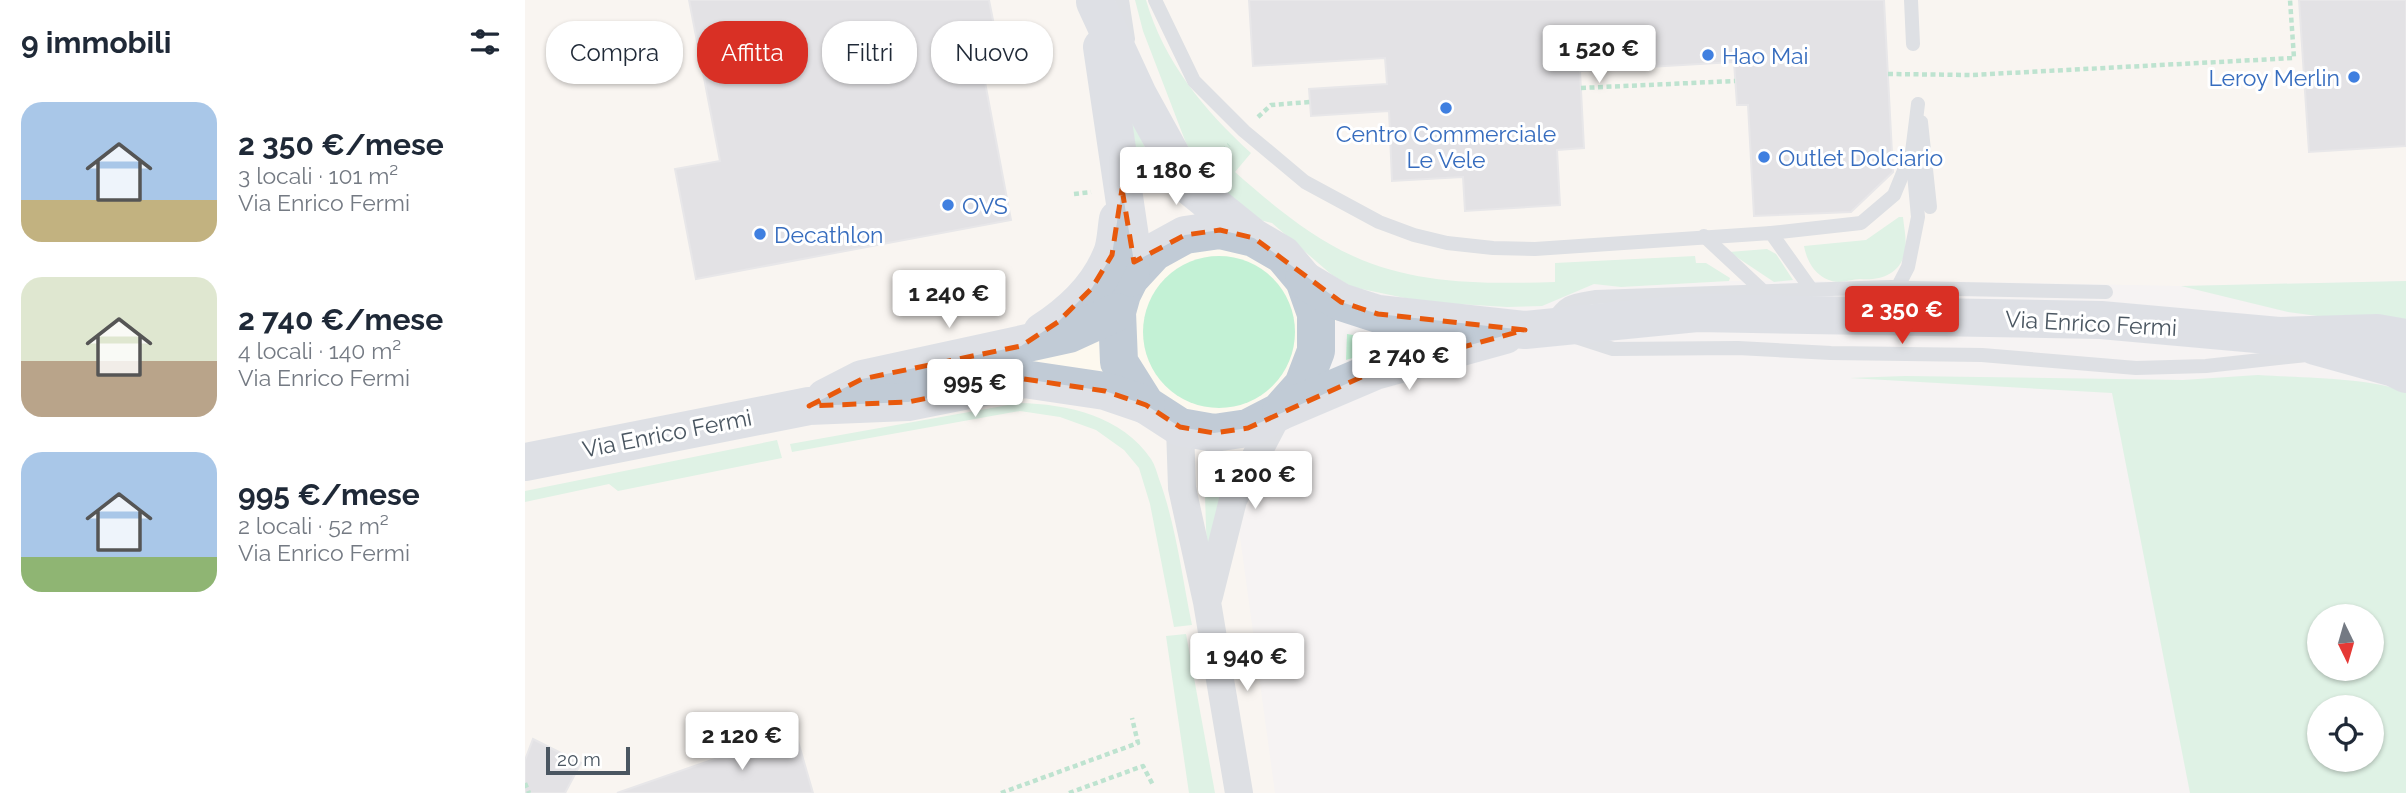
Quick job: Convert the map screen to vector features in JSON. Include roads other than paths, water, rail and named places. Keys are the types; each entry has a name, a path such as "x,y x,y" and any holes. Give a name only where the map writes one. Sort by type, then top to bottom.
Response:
{"street":[{"path":"1104,1 1138,95 1187,184 1254,238 1283,255 1304,280 1317,314 1316,351 1303,385 1279,412 1233,500 1207,602"},
{"path":"1104,1 1122,189 1131,244 1123,295 1119,362 1146,405 1180,427 1214,433 1248,428 1279,412"},
{"path":"1021,346 1058,322 1092,288 1112,255 1122,189"},
{"path":"1123,295 1154,252 1185,235 1220,230 1254,238"},
{"name":"Via Enrico Fermi","path":"1304,280 1341,302 1378,314 1536,329"},
{"name":"Via Enrico Fermi","path":"809,405 862,379 1069,334 1123,295"},
{"name":"Via Enrico Fermi","path":"1279,412 1375,371 1536,329 1697,313 2101,320 2279,335 2377,332 2406,338"},
{"name":"Via Enrico Fermi","path":"2279,335 2394,368 2406,374"},
{"name":"Via Enrico Fermi","path":"525,462 809,405 908,402 1024,379 1105,391 1146,405"},
{"path":"1180,427 1182,488 1207,602 1239,793"}],"lane":[{"path":"1155,0 1194,81 1244,131 1305,182 1379,222 1447,243 1535,249 1648,243 1861,223 1894,195 1912,152"},
{"path":"1911,0 1913,44"},
{"path":"1894,294 1908,267 1918,218 1912,152 1918,104 1930,207"},
{"path":"1771,233 1811,289"},
{"path":"1703,236 1762,290"},
{"path":"1536,329 1562,306 1575,300 1596,297 1892,287 1894,294"},
{"path":"1894,294 1909,288 2106,292"},
{"path":"1536,329 1613,349 1738,348 1831,353 1982,355 2136,368 2206,366 2338,353"}],"place":[{"name":"Hao Mai","path":"1708,55"},
{"name":"Leroy Merlin","path":"2354,77"},
{"name":"Centro Commerciale Le Vele","path":"1446,108"},
{"name":"Outlet Dolciario","path":"1764,157"},
{"name":"OVS","path":"948,205"},
{"name":"Decathlon","path":"760,234"}]}
